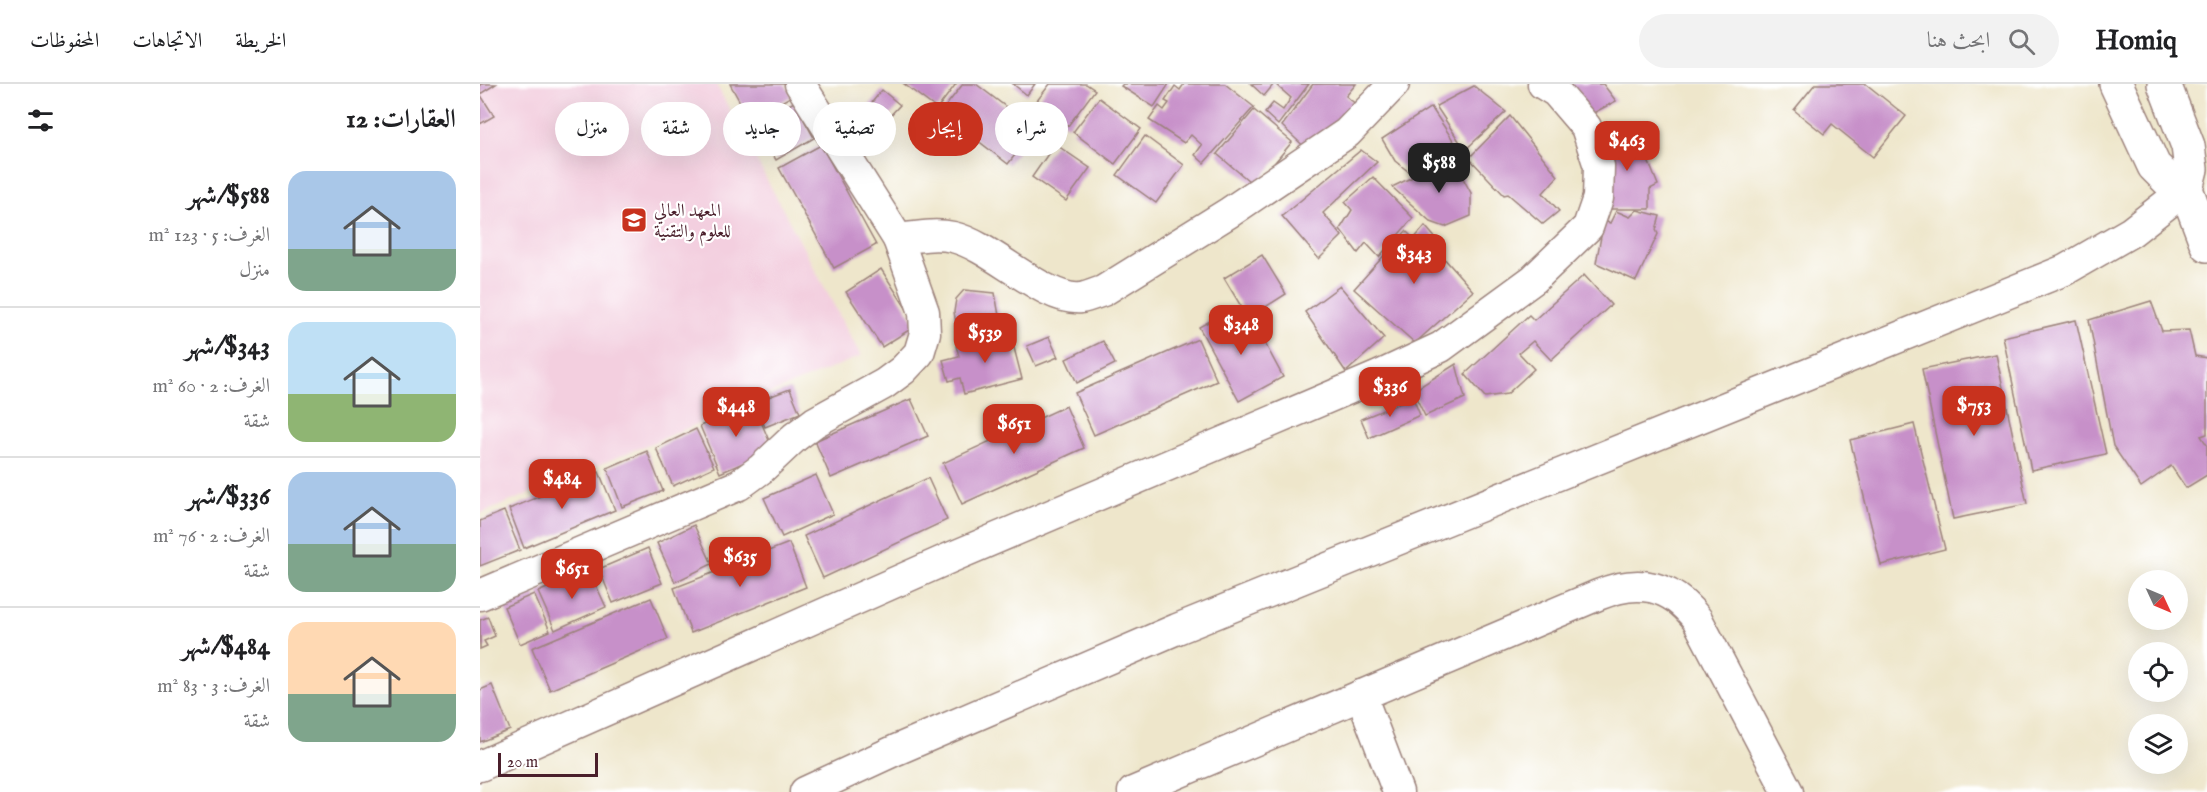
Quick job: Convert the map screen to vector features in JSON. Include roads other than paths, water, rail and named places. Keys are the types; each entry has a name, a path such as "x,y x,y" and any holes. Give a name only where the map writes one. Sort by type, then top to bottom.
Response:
{"main road":[{"path":"2116,84 2154,166 2168,180 2186,189"},
{"path":"2164,84 2188,146 2190,169 2186,189 2207,245"}],"street":[{"path":"480,595 739,485 815,422 884,384 903,370 919,353 925,333 924,312 898,239 800,84"},
{"path":"898,239 926,236 953,237 981,248 1060,296 1080,298 1103,291 1230,212 1347,133 1394,84"},
{"path":"480,766 952,557 1379,376 1441,347 1534,279 1588,227 1598,198 1599,166 1586,127 1556,92 1543,84"},
{"path":"805,792 896,750 1178,629 2055,274 2131,232 2186,189"},
{"path":"1133,792 1615,588 1632,585 1650,586 1677,598 1697,619 1788,792"},
{"path":"1361,695 1398,792"}],"place":[{"name":"المعهد العالي للعلوم والتقنية","path":"634,220"}]}
